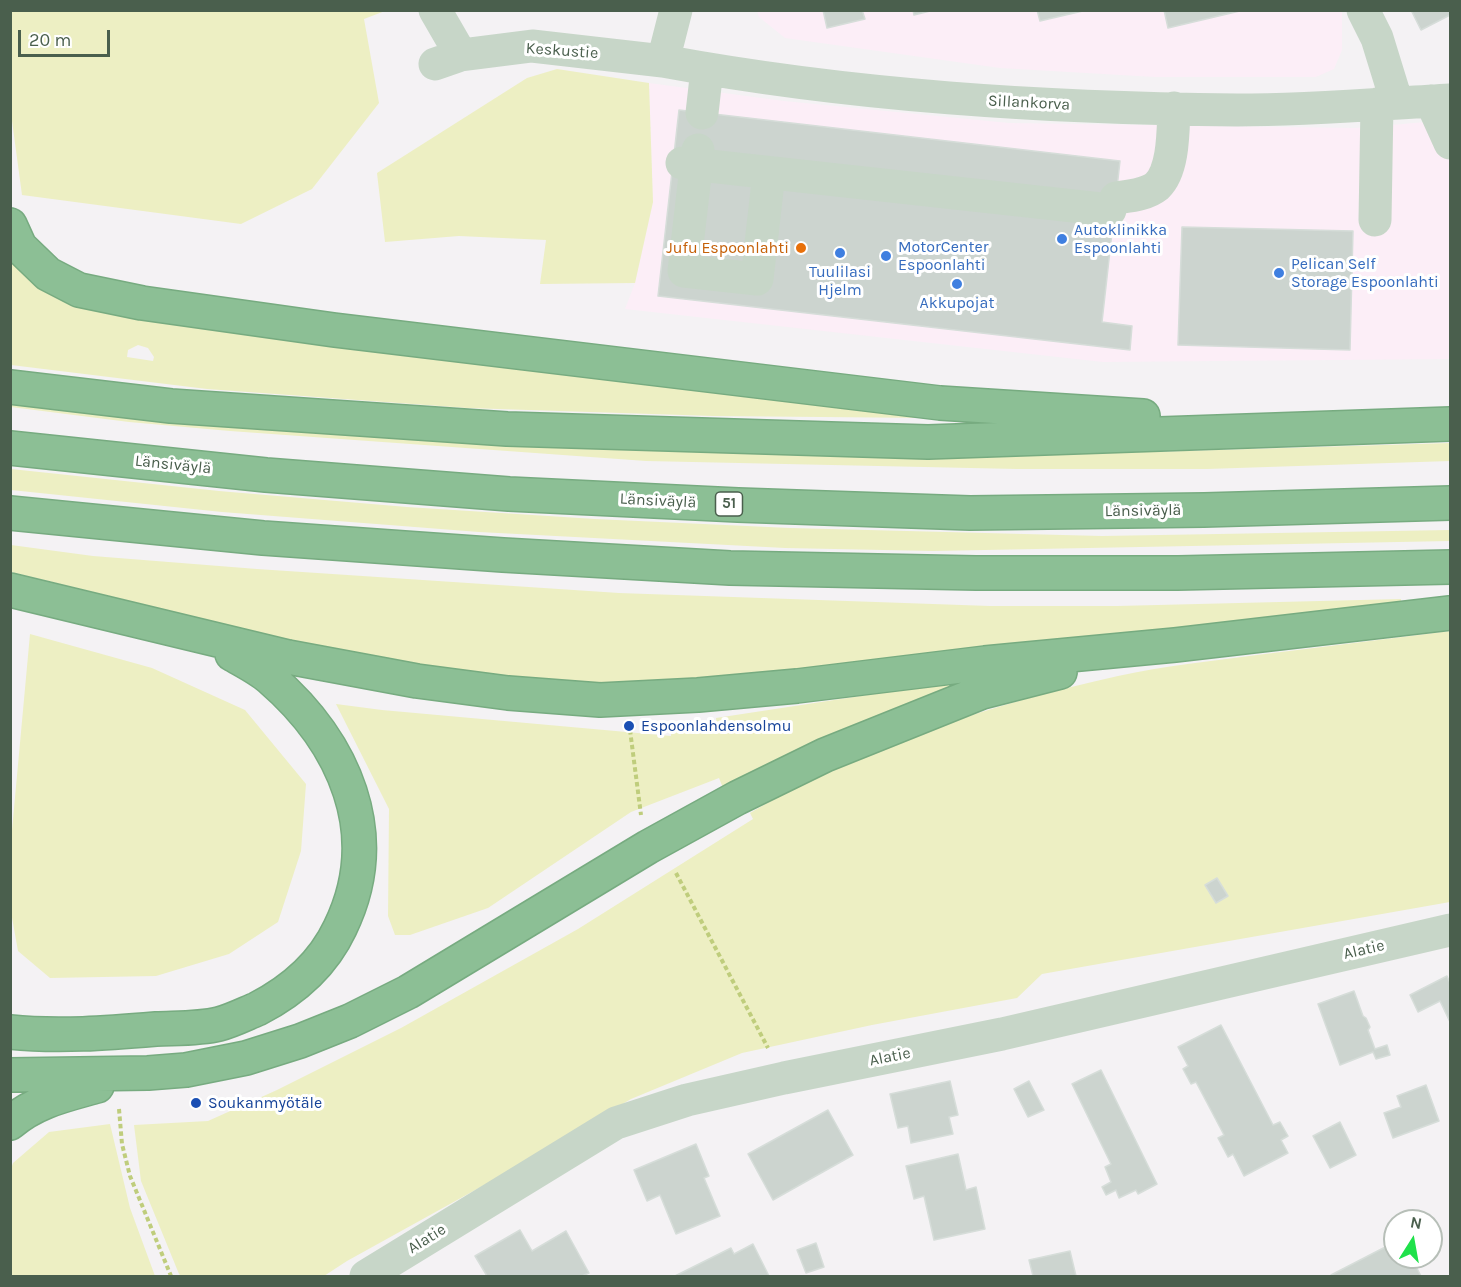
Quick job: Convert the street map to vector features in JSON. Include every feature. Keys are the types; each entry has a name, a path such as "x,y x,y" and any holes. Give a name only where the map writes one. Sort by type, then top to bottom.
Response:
{"highway":[{"path":"10,225 20,247 48,274 79,290 142,303 345,331 940,404 1145,416 1276,430"},
{"path":"10,387 171,405 507,429 928,442 1450,424"},
{"name":"Länsiväylä","path":"10,448 266,475 509,494 750,505 970,513 1227,510 1450,503"},
{"path":"10,513 263,538 730,568 976,573 1154,573 1450,567"},
{"path":"10,590 288,657 417,681 508,693 600,700 753,690 1450,613"},
{"path":"10,1032 32,1034 116,1032 219,1024 256,1009 284,994 303,978 334,941 348,912 358,865 360,840 358,815 345,774 332,752 303,710 269,676 233,655 175,630"},
{"path":"10,1075 186,1070 246,1058 300,1041 350,1021 408,992 658,842 737,798 825,755 982,692 1175,645"},
{"path":"10,1123 21,1114 49,1099 148,1072"}],"street":[{"path":"435,10 448,60"},
{"path":"448,60 464,10"},
{"path":"663,61 676,10"},
{"path":"1363,10 1377,38 1387,103 1375,220"},
{"name":"Keskustie","path":"448,60 532,46 663,61"},
{"name":"Sillankorva","path":"663,61 902,95 1076,106 1239,110 1441,101"},
{"path":"702,113 707,69"},
{"path":"1441,101 1450,143"},
{"path":"769,173 757,279 684,271 692,159 769,173 1113,204 1142,194 1156,186 1167,172 1174,108"},
{"name":"Alatie","path":"366,1276 616,1123 687,1100 1002,1034 1450,930"}],"path":[{"path":"629,726 642,818"},
{"path":"676,873 784,1078"},
{"path":"120,1118 122,1144 130,1176 171,1276"}],"shaded area":[{"path":"757,11 1342,11 1342,50 1334,69 1316,77 1155,77 1000,68 785,38 759,17"},
{"path":"649,83 784,101 1009,123 1355,128 1450,120 1450,359 1103,362 625,309 635,283 653,202"}],"green space":[{"path":"10,11 385,11 364,19 379,103 312,189 241,224 22,195 10,106"},
{"path":"557,69 649,83 653,202 635,283 540,284 546,240 459,236 385,242 377,173 527,78"},
{"path":"10,251 56,294 106,313 936,416 929,418 713,416 467,408 207,389 11,365","holes":["138,345 148,348 154,357 153,361 127,357 128,350"]},
{"path":"11,397 1080,450 1150,452 1450,443 1450,461 1207,469 1017,469 646,461 129,422 11,407"},
{"path":"11,469 219,491 407,507 595,519 790,528 1102,536 1450,530 1450,541 933,551 785,548 479,532 222,512 11,490"},
{"path":"11,545 93,556 257,569 619,593 990,606 1117,606 1401,599 1401,603 1040,646 650,684 522,680 364,658 11,572"},
{"path":"1450,631 1450,902 1042,974 1017,998 872,1025 742,1053 631,1099 515,1168 324,1276 181,1276 179,1274 141,1181 134,1125 208,1121 277,1090 401,1028 578,929 753,819 750,813 793,789 837,767 928,730 1070,687 1170,667"},
{"path":"30,634 152,668 245,710 306,784 301,851 278,922 229,954 156,976 50,978 18,951 11,912 11,841"},
{"path":"967,682 810,744 723,788 719,778 631,812 488,908 410,935 395,935 388,916 389,809 336,704 671,736 671,729 717,729 716,718"},
{"path":"110,1124 130,1208 155,1276 11,1276 10,1172 13,1163 49,1132"}],"building":[{"path":"823,10 862,10 865,19 827,28"},
{"path":"913,10 934,10 914,15"},
{"path":"1037,10 1087,10 1040,21"},
{"path":"1164,10 1244,10 1168,28"},
{"path":"1411,10 1450,10 1450,15 1421,30"},
{"name":"MotorCenter Espoonlahti","path":"679,110 1120,161 1102,322 1132,326 1130,350 658,296"},
{"path":"1182,227 1353,231 1350,350 1178,345"},
{"path":"1217,878 1228,896 1216,903 1205,885"},
{"path":"1447,976 1450,983 1450,1022 1440,1001 1418,1012 1410,995"},
{"path":"1354,991 1363,1016 1370,1027 1368,1030 1375,1049 1387,1045 1390,1055 1376,1059 1373,1052 1340,1065 1318,1004"},
{"path":"1221,1025 1273,1125 1280,1122 1288,1136 1281,1140 1288,1153 1244,1176 1233,1154 1228,1157 1218,1138 1224,1135 1196,1082 1191,1084 1183,1069 1188,1066 1178,1047"},
{"path":"1101,1070 1157,1184 1138,1194 1136,1190 1119,1198 1116,1190 1106,1195 1102,1187 1111,1182 1105,1167 1111,1164 1072,1084"},
{"path":"950,1081 958,1115 949,1117 953,1134 911,1143 908,1126 898,1128 890,1094"},
{"path":"1029,1081 1044,1110 1028,1117 1014,1089"},
{"path":"1426,1085 1439,1121 1393,1138 1384,1113 1401,1107 1397,1096"},
{"path":"828,1110 853,1155 773,1200 748,1154"},
{"path":"1340,1122 1356,1155 1330,1168 1313,1136"},
{"path":"696,1144 709,1176 704,1178 720,1216 676,1234 660,1195 647,1201 634,1170"},
{"path":"958,1154 966,1190 976,1187 985,1229 934,1240 924,1196 914,1199 906,1166"},
{"path":"520,1230 532,1251 566,1231 589,1273 582,1276 487,1276 475,1256"},
{"path":"816,1243 824,1267 806,1273 797,1250"},
{"path":"753,1244 769,1276 675,1276 731,1248 734,1254"},
{"path":"1383,1248 1383,1269 1417,1269 1421,1276 1332,1276"},
{"path":"1070,1251 1076,1276 1033,1276 1029,1260"}],"place":[{"name":"Autoklinikka Espoonlahti","path":"1062,239"},
{"name":"Jufu Espoonlahti","path":"801,248"},
{"name":"Tuulilasi Hjelm","path":"840,253"},
{"name":"MotorCenter Espoonlahti","path":"886,256"},
{"name":"Pelican Self Storage Espoonlahti","path":"1279,273"},
{"name":"Akkupojat","path":"957,284"},
{"name":"Espoonlahdensolmu","path":"629,726"},
{"name":"Soukanmyötäle","path":"196,1103"}]}
